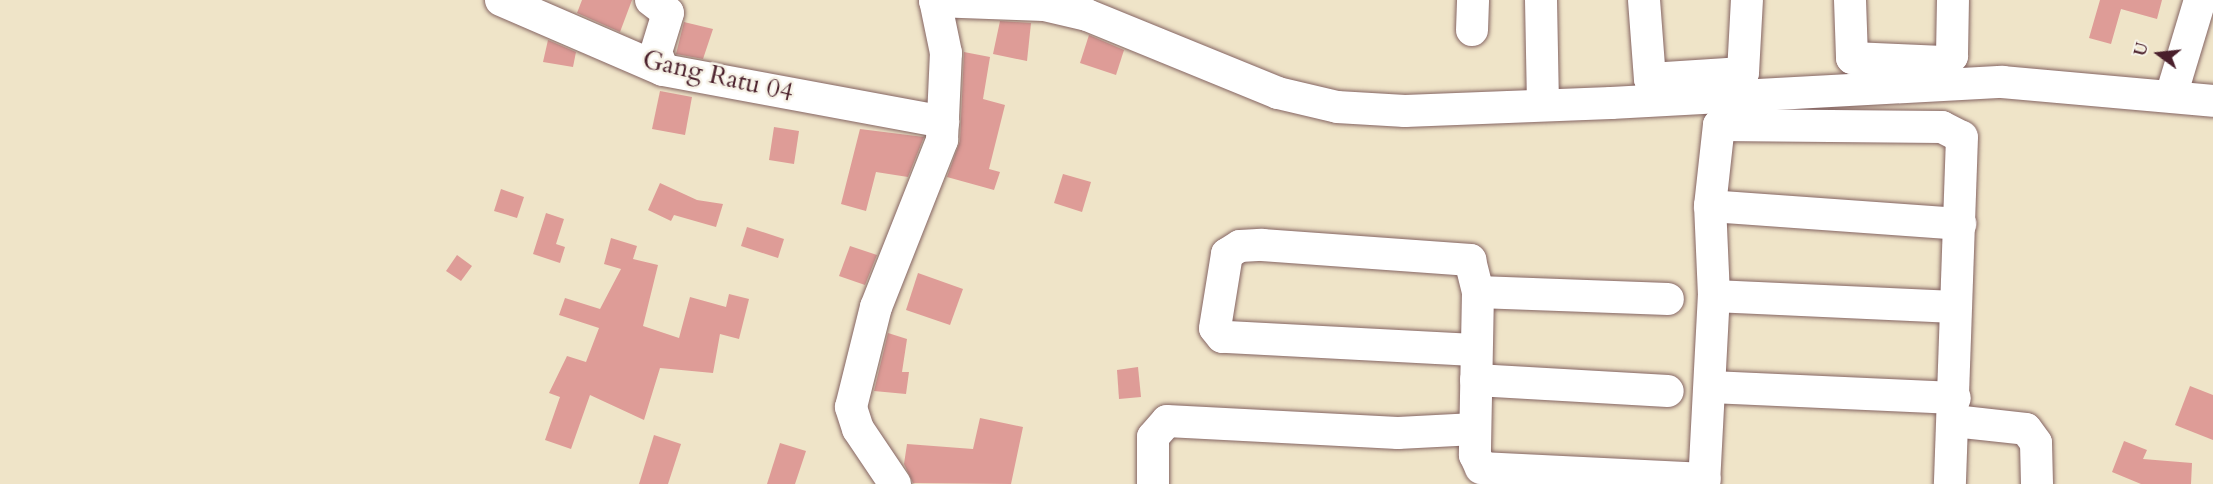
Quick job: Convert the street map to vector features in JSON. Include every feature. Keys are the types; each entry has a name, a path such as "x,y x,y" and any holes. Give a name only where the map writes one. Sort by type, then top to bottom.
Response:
{"street":[{"name":"Gang Ratu 04","path":"501,0 663,70 943,122"},
{"path":"651,0 668,13 656,52 663,70"},
{"path":"895,484 858,429 851,407 876,307 930,183 943,122 946,53 935,0 1044,5 1087,15 1248,82 1337,106 1405,111 2002,82 2213,101"},
{"path":"1541,0 1543,104"},
{"path":"1644,0 1650,79 1743,73 1747,0"},
{"path":"1850,0 1852,58 1943,62 1952,56 1953,0"},
{"path":"2171,96 2200,0"},
{"path":"1668,391 1475,365 1222,337 1215,328 1227,254 1240,246 1470,260 1478,292 1475,365 1476,462 1486,469 1705,481 1714,296 1710,206 1714,133 1719,125 1942,127 1962,137 1955,410 1950,484"},
{"path":"1710,206 1960,224"},
{"path":"1478,292 1668,299"},
{"path":"1714,296 1956,308"},
{"path":"1711,387 1955,410 2026,429 2036,443 2037,484"},
{"path":"1153,484 1153,437 1167,421 1398,433 1476,429"}],"building":[{"path":"582,0 632,0 620,32 577,13"},
{"path":"2100,0 2162,0 2157,19 2121,9 2111,44 2089,38"},
{"path":"1000,21 1031,23 1027,61 993,54"},
{"path":"684,22 713,29 703,59 676,54"},
{"path":"1089,35 1124,50 1116,75 1080,63"},
{"path":"548,40 576,52 573,67 543,62"},
{"path":"964,52 990,57 983,99 1005,105 989,169 1000,172 994,190 947,177 960,141"},
{"path":"660,91 692,97 685,135 652,129"},
{"path":"774,127 799,131 794,164 769,160"},
{"path":"860,129 924,137 908,177 876,172 866,211 841,204"},
{"path":"1063,174 1091,182 1082,212 1054,203"},
{"path":"660,183 697,200 723,204 716,227 674,215 671,221 648,210"},
{"path":"501,189 524,197 517,218 494,211"},
{"path":"546,213 564,219 556,244 565,247 560,263 533,254"},
{"path":"747,227 784,239 778,258 741,246"},
{"path":"611,238 637,246 633,259 658,265 643,326 679,338 690,297 726,307 729,294 749,299 739,339 720,334 713,373 660,368 644,420 590,395 571,449 545,440 560,397 549,393 567,356 586,362 599,328 559,315 565,298 600,309 621,269 604,264"},
{"path":"850,246 877,255 865,285 839,276"},
{"path":"457,255 472,266 461,281 446,271"},
{"path":"918,273 963,289 950,325 906,310"},
{"path":"888,333 907,339 902,372 909,372 906,394 874,391"},
{"path":"1138,367 1141,397 1119,399 1117,370"},
{"path":"2190,386 2213,395 2213,440 2175,425"},
{"path":"980,418 1023,427 1011,484 913,483 904,464 907,444 973,449"},
{"path":"654,435 681,444 668,484 639,484"},
{"path":"2124,441 2147,450 2143,459 2192,463 2191,484 2141,484 2112,472"},
{"path":"780,443 806,451 795,484 767,484"}]}
